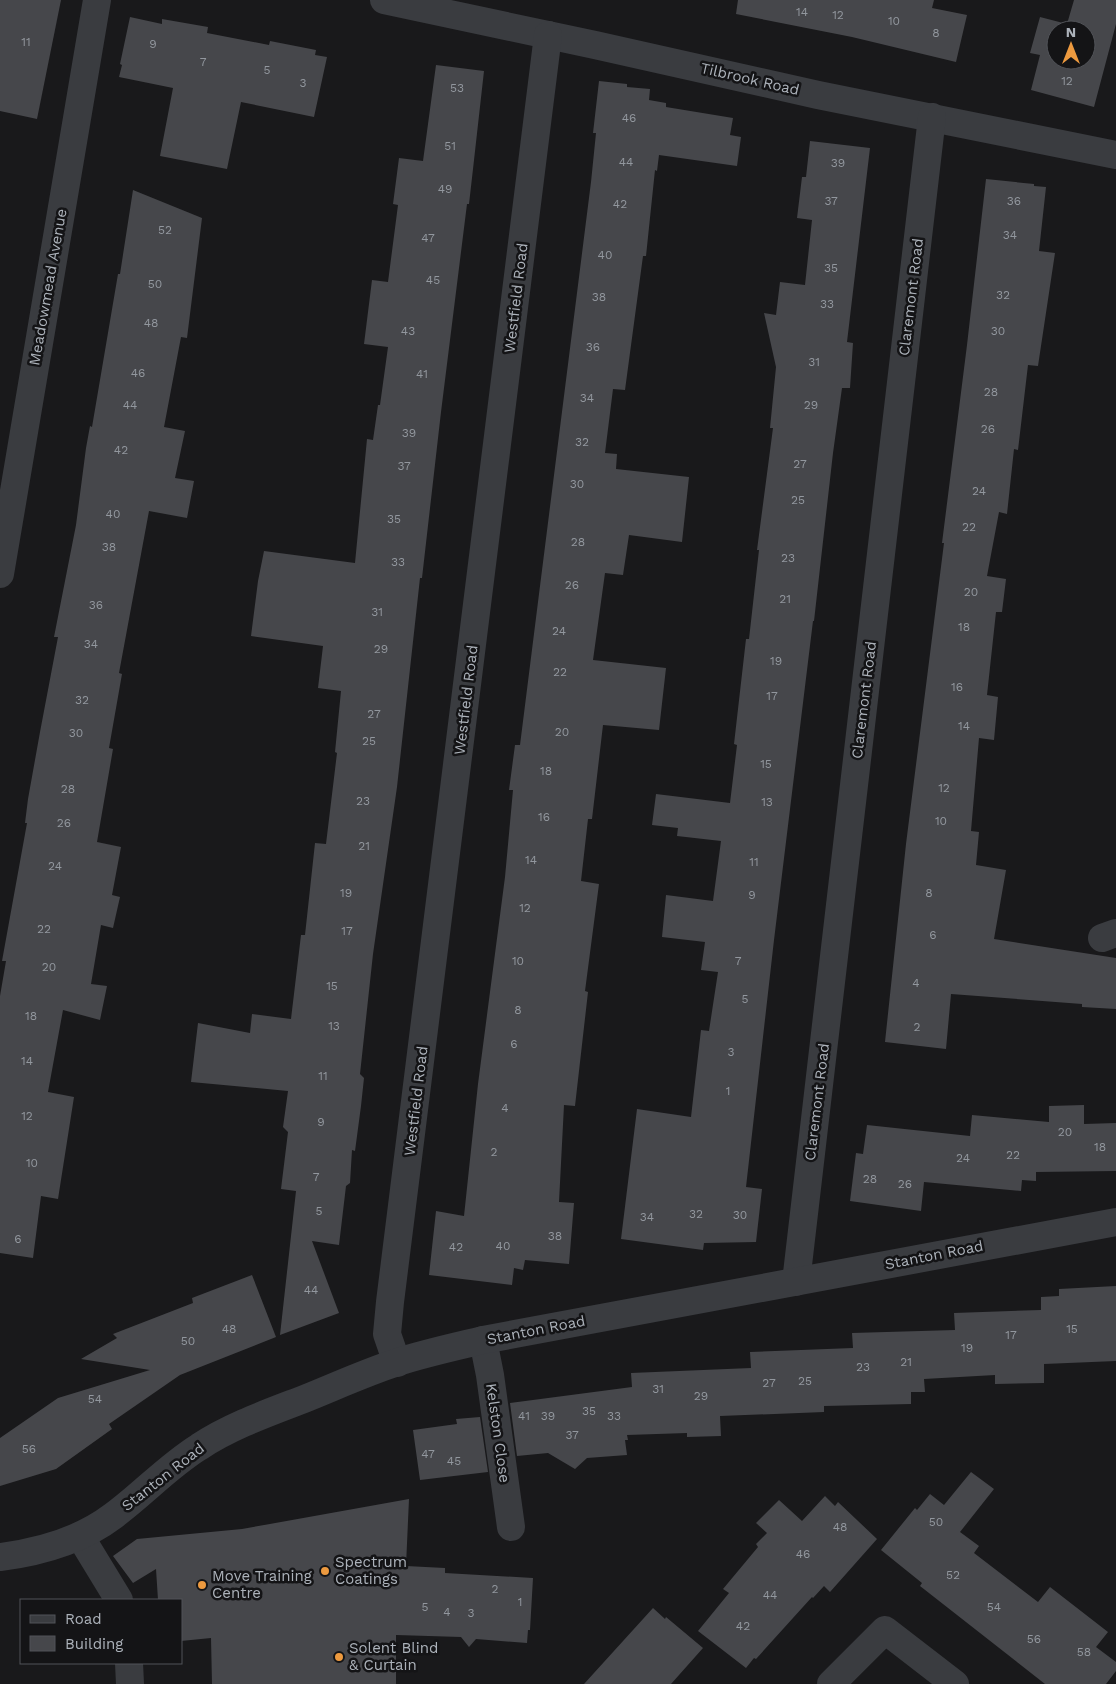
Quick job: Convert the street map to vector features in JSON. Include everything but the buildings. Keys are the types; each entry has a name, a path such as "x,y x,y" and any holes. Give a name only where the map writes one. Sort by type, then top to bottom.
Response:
{"street":[{"name":"Meadowmead Avenue","path":"0,574 98,0"},
{"name":"Tilbrook Road","path":"384,0 818,94 1116,155"},
{"name":"Westfield Road","path":"397,1363 387,1334 390,1302 548,35"},
{"name":"Claremont Road","path":"796,1282 932,117"},
{"name":"Stanton Road","path":"0,1557 24,1554 54,1546 80,1536 112,1517 168,1469 199,1446 262,1415 397,1363 482,1340 1116,1222"},
{"name":"Kelston Close","path":"482,1340 490,1375 511,1527"},
{"path":"80,1536 118,1599"},
{"path":"831,1684 885,1630 955,1684"},
{"path":"129,1664 130,1684"}],"place":[{"name":"Spectrum Coatings","path":"325,1571"},
{"name":"Move Training Centre","path":"202,1585"},
{"name":"Solent Blind & Curtain","path":"339,1657"}]}
